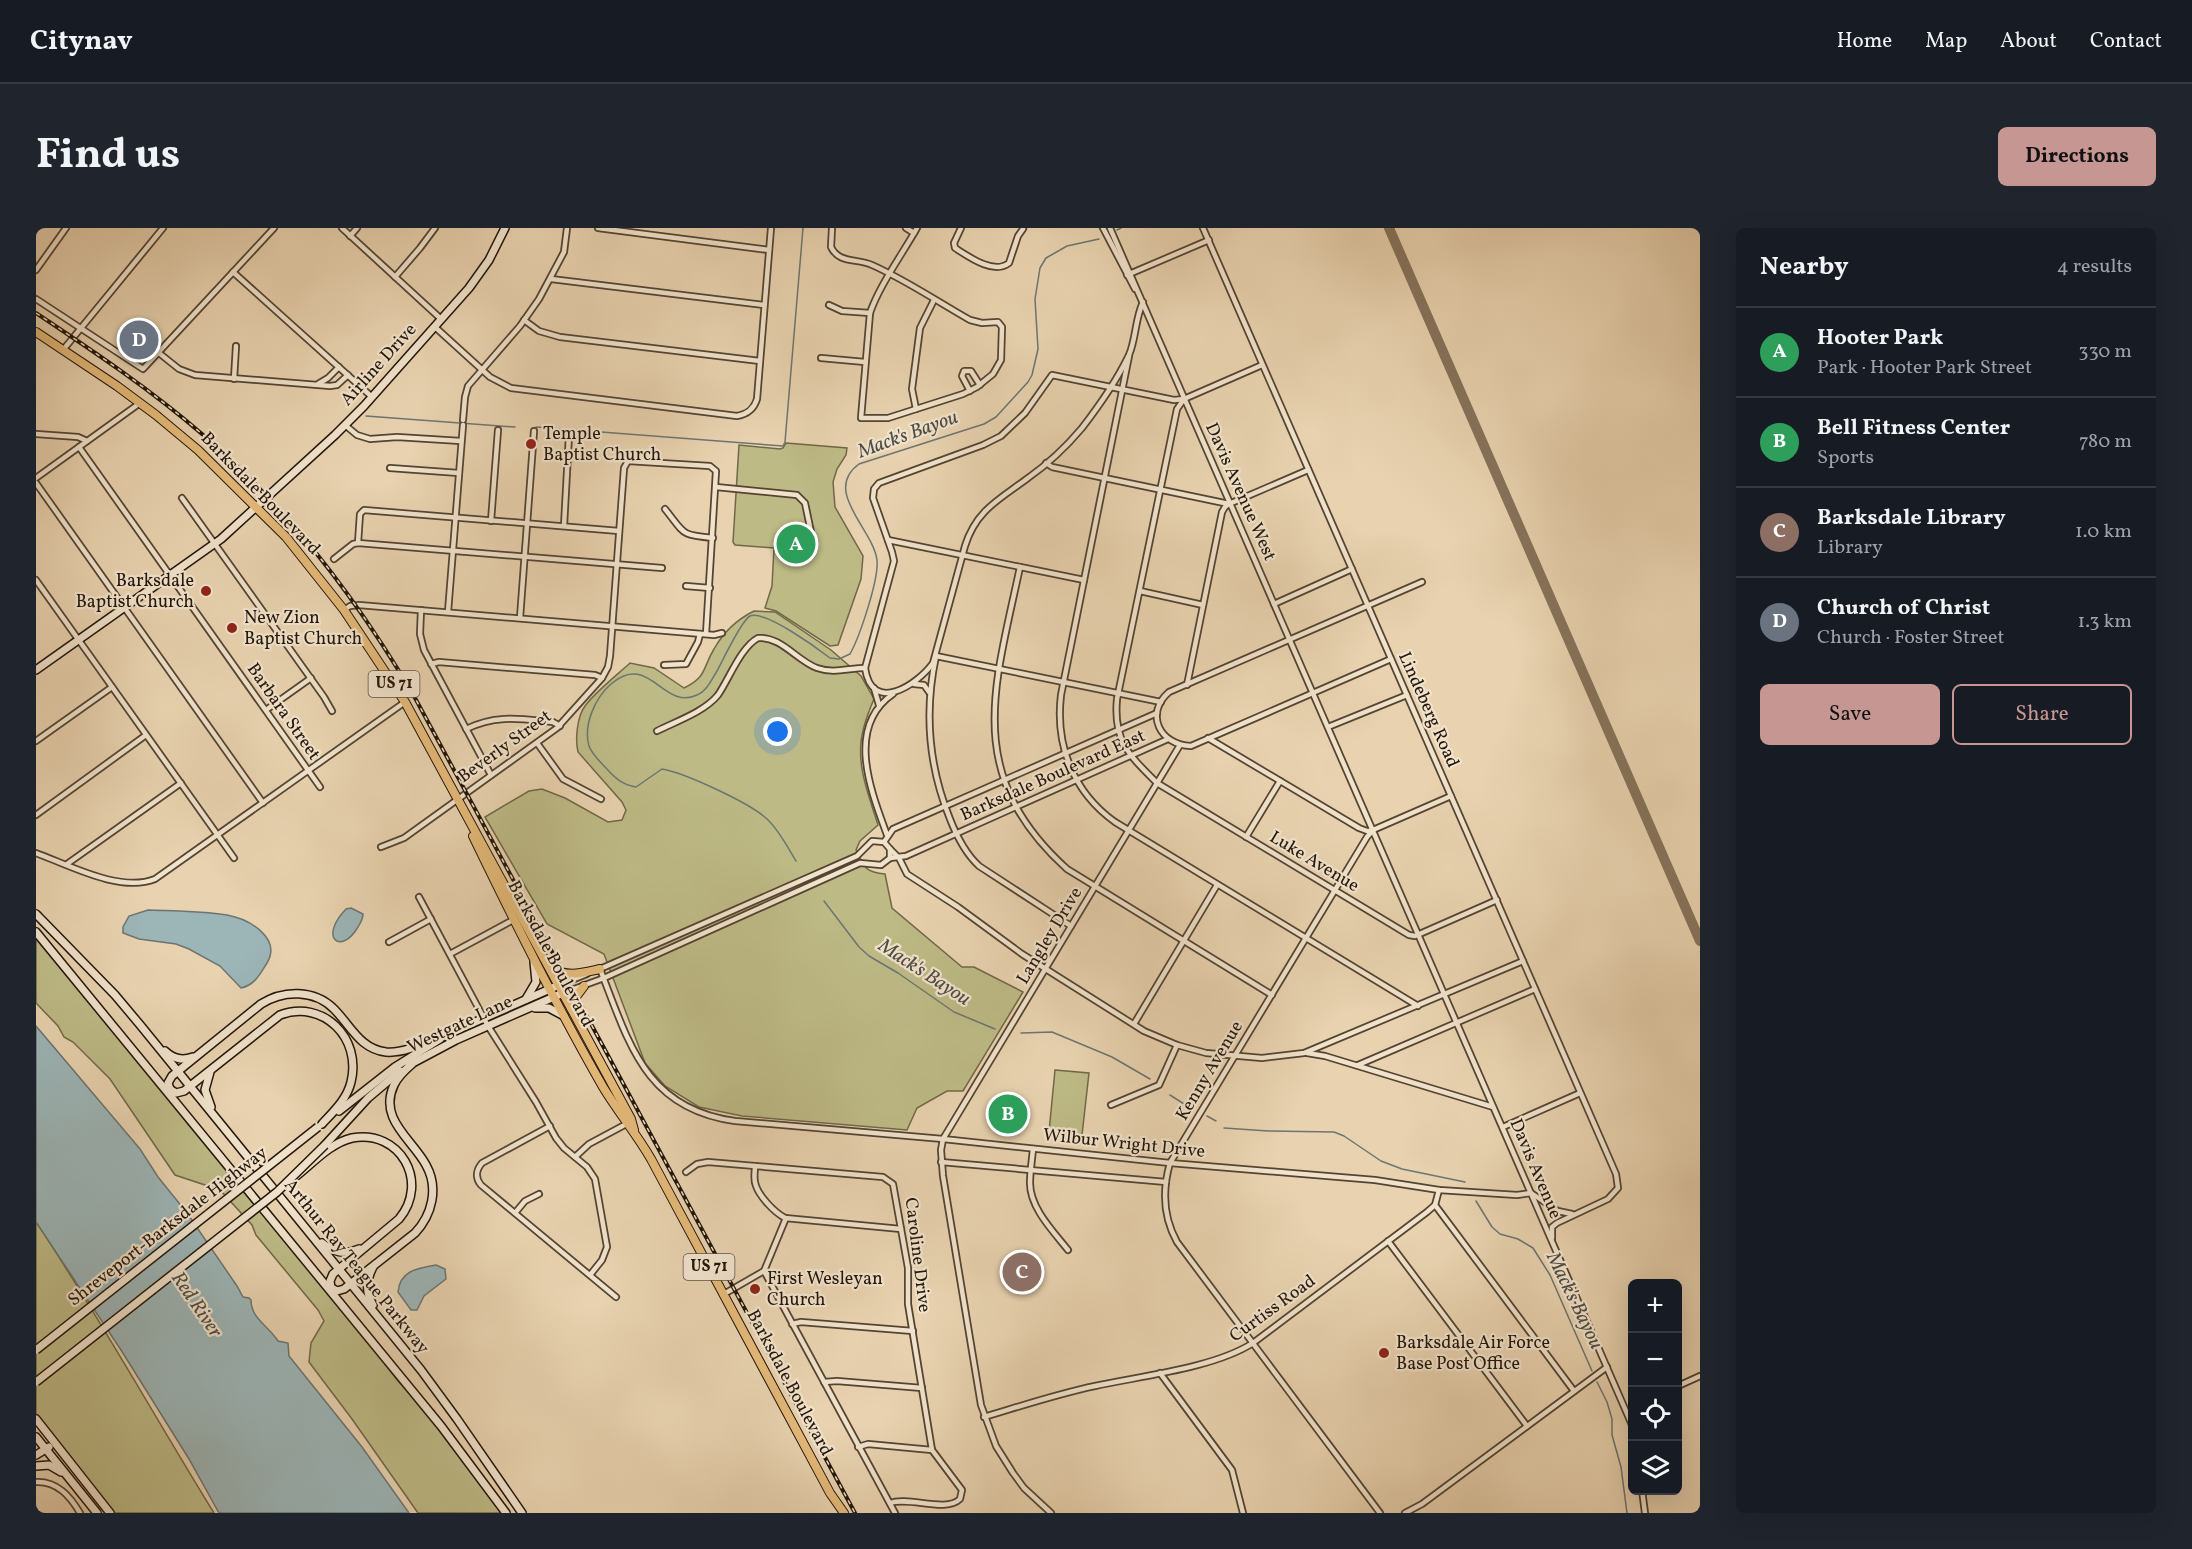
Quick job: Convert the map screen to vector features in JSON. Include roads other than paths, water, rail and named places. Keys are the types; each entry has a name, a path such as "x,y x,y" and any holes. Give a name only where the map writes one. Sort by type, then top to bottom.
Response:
{"main road":[{"name":"Airline Drive","path":"36,670 215,544 345,425 470,288 481,273 505,228"},
{"name":"Barksdale Boulevard","path":"36,332 140,403 198,450 300,554 344,610 405,702 457,799 532,957 592,1067 630,1122"},
{"name":"Barksdale Boulevard","path":"466,818 476,831 601,1063 634,1130 830,1493 838,1513"},
{"name":"Arthur Ray Teague Parkway","path":"36,914 108,988 141,1026 387,1327 458,1419 522,1513"},
{"path":"513,920 522,916"},
{"name":"Arthur Ray Teague Parkway","path":"36,932 467,1458 507,1513"},
{"path":"522,1002 530,994 536,982 532,957"},
{"path":"548,966 558,972 571,975 600,969"},
{"path":"576,1017 575,998 584,986"},
{"name":"Westgate Lane","path":"320,1126 395,1066 461,1028 550,989 561,989"},
{"name":"Westgate Lane","path":"36,1382 277,1192 327,1147 376,1090 436,1050 555,997 561,989"},
{"path":"172,1097 169,1088 170,1078 177,1071 271,998 292,994 311,996 333,1009 358,1040 375,1050 386,1052 402,1050 461,1028"},
{"path":"529,1009 549,1008 565,1016"},
{"path":"161,1083 180,1093 280,1016 303,1011 328,1018 338,1027 348,1042 352,1059 353,1075 344,1099 320,1126"},
{"path":"141,1026 172,1057 185,1060 198,1055"},
{"path":"592,1067 601,1063"},
{"path":"324,1282 331,1288 341,1291 420,1228 427,1217 432,1202 431,1180 426,1165 402,1135 391,1111 391,1093 394,1084 412,1064"},
{"path":"212,1069 206,1083 206,1095 221,1124"},
{"name":"Shreveport-Barksdale Highway","path":"36,1350 320,1126"},
{"path":"327,1147 351,1138 376,1139 396,1149 410,1169 412,1187 409,1205 399,1220 330,1277 331,1288 335,1296"},
{"path":"310,1234 329,1248 340,1252 355,1251 371,1242"},
{"path":"375,1265 368,1278 367,1291 371,1302 387,1327"},
{"path":"36,1419 110,1513"},
{"path":"36,1437 97,1513"},
{"path":"36,1455 55,1443"},
{"path":"36,1464 44,1456 46,1449"},
{"path":"36,1464 53,1466 75,1484"},
{"name":"Barksdale Boulevard","path":"830,1493 844,1513"}],"street":[{"path":"36,270 66,228"},
{"path":"63,350 163,228"},
{"path":"36,299 142,369 146,368 274,228"},
{"path":"342,228 441,319"},
{"path":"350,236 357,228"},
{"path":"395,276 435,228"},
{"path":"447,612 467,390 524,320 550,279 564,252 567,228"},
{"path":"598,228 769,250"},
{"path":"435,327 481,370 504,386 519,390 737,416 747,413 756,402 771,228"},
{"path":"832,228 831,244 836,255 866,262 890,275 974,322 1000,323 1002,327 1001,360 996,370 980,385 970,391 888,418 861,418 865,362 870,313 890,275 916,230 906,228"},
{"path":"962,228 954,243 955,248 984,264 1003,267 1009,263 1018,236 1024,229"},
{"name":"Davis Avenue West","path":"1103,228 1143,302 1372,831"},
{"name":"Davis Avenue West","path":"1110,228 1129,275"},
{"name":"Lindeberg Road","path":"1203,228 1616,1174 1618,1185 1616,1191 1608,1199 1577,1213"},
{"path":"1129,275 1209,240"},
{"path":"233,272 372,397"},
{"path":"550,279 764,305"},
{"path":"916,409 912,389 920,328 934,300"},
{"path":"1143,302 1130,354 1063,682 1059,718 1064,753 1081,790 1095,807 1128,831 1418,1006"},
{"path":"829,306 842,311 870,313"},
{"path":"524,320 539,331 553,336 760,361"},
{"path":"234,379 236,346"},
{"path":"159,354 186,372 200,376 333,386 348,375"},
{"path":"1071,927 979,866 967,854 956,834 935,775 928,726 929,694 936,656 962,555 972,528 990,505 1046,463 1083,427 1130,354"},
{"path":"820,358 865,362"},
{"path":"879,705 877,692 867,678 865,668 893,569 893,555 873,498 874,489 879,483 983,445 1001,436 1025,413 1050,376 1055,374 1174,399 1184,399 1262,365"},
{"path":"318,384 339,367"},
{"path":"970,391 962,376 964,371 970,371 980,385"},
{"path":"1130,756 1118,730 1116,710 1118,693 1177,409 1184,399"},
{"path":"36,478 140,403"},
{"path":"345,425 357,435 370,439 392,436 461,441"},
{"path":"491,521 498,430"},
{"path":"520,618 534,431"},
{"path":"36,434 78,437 87,441"},
{"path":"564,526 568,435"},
{"name":"Barbara Street","path":"79,447 320,787"},
{"name":"Beverly Street","path":"381,847 404,838 560,726 602,678 609,663 626,462 634,460 710,466 715,469 716,487"},
{"path":"1046,463 1052,467 1229,504"},
{"path":"390,468 459,473"},
{"path":"1187,685 1222,512 1229,504 1308,470"},
{"path":"36,483 263,803"},
{"path":"706,634 716,487 797,495 805,503 811,531"},
{"path":"182,498 311,678 332,711"},
{"path":"665,509 686,534 713,538"},
{"path":"358,543 361,512 367,510 619,531"},
{"path":"888,540 1084,580"},
{"path":"334,559 353,544 358,543 662,568"},
{"path":"1020,567 999,669 994,706 998,759 1016,807 1032,832 1053,857 1067,869 1272,995"},
{"path":"1274,604 1352,569"},
{"path":"36,580 234,858"},
{"path":"1168,739 1160,729 1157,719 1161,702 1170,692 1422,582"},
{"path":"686,586 710,588"},
{"path":"1140,591 1203,605"},
{"path":"344,610 356,605 700,634 722,633"},
{"path":"422,610 421,642 491,775"},
{"path":"664,665 686,664 700,634"},
{"path":"657,731 699,710 717,696 750,644 758,638 771,639 796,658 817,668 838,671 865,668"},
{"path":"936,656 1161,702"},
{"path":"887,835 874,799 866,757 868,727 879,705 909,686 927,671 936,656"},
{"path":"1180,745 1191,746 1203,742 1391,659"},
{"path":"431,664 439,662 595,675 602,678"},
{"path":"266,710 311,678"},
{"path":"909,686 921,684 926,687 929,694"},
{"path":"873,686 884,693 895,693"},
{"path":"36,741 112,687"},
{"path":"1328,727 1407,695"},
{"path":"36,853 105,878 131,884 151,881 405,702"},
{"path":"884,842 893,829 1158,712"},
{"path":"466,729 480,722 499,718 553,722 560,726"},
{"path":"36,815 146,735"},
{"path":"1208,738 1367,831 1372,831 1451,796"},
{"name":"Barksdale Boulevard East","path":"890,858 899,858 956,834 1168,739 1180,745"},
{"path":"537,743 563,779 601,799"},
{"name":"Langley Drive","path":"943,1139 1180,745"},
{"name":"Luke Avenue","path":"1130,756 1157,783 1409,935 1418,934"},
{"path":"1246,837 1280,781"},
{"path":"67,864 181,783"},
{"name":"Kenny Avenue","path":"1372,831 1170,1163 1166,1182 1165,1211 1172,1234 1380,1513"},
{"name":"Davis Avenue","path":"1372,831 1628,1414"},
{"path":"561,989 600,969 840,864 861,854 866,846 875,840 884,842 899,858 907,874 1046,969 1134,1024 1177,1045 1206,1053 1235,1057 1273,1058 1304,1053 1523,961"},
{"path":"866,846 865,857 872,865"},
{"path":"561,989 584,986 604,978 860,863 881,865 890,858 890,849"},
{"path":"1134,1024 1217,885"},
{"path":"419,897 488,1026 561,1145 587,1167 595,1179 606,1238 604,1256 590,1275"},
{"path":"1418,934 1497,900"},
{"path":"389,942 431,919"},
{"path":"450,954 513,920"},
{"name":"Wilbur Wright Drive","path":"600,969 644,1070 669,1096 693,1110 714,1117 735,1121 943,1139 1170,1163 1375,1180 1439,1190 1517,1195 1531,1193"},
{"path":"1357,1066 1535,989"},
{"path":"1111,1105 1159,1085 1177,1045"},
{"path":"1304,1053 1325,1056 1493,1107"},
{"path":"1503,1127 1580,1093"},
{"path":"575,1157 589,1144 630,1122"},
{"path":"550,1126 482,1163 477,1173 478,1180 514,1213 616,1297"},
{"path":"943,1139 941,1162 984,1417 996,1446 1012,1473 1051,1513"},
{"path":"1033,1149 1030,1189 1037,1207 1068,1250"},
{"name":"Caroline Drive","path":"686,1172 691,1167 705,1162 887,1178 894,1187 908,1268 908,1304 932,1450 959,1484 962,1495 957,1502 950,1505 902,1501 890,1503"},
{"path":"941,1162 1166,1182"},
{"path":"755,1166 754,1178 757,1189 778,1214 786,1218 902,1229"},
{"path":"1439,1190 1435,1205 1574,1391"},
{"path":"1531,1193 1558,1211 1569,1214 1577,1213"},
{"path":"514,1213 525,1201 539,1194"},
{"name":"Curtiss Road","path":"984,1417 1073,1391 1227,1356 1253,1343 1435,1205"},
{"path":"1553,1243 1551,1233 1554,1225 1577,1213"},
{"path":"724,1294 764,1271 786,1218"},
{"path":"1388,1241 1527,1425"},
{"path":"764,1271 895,1513"},
{"path":"792,1324 801,1322 913,1331"},
{"path":"1405,1513 1422,1504 1607,1367"},
{"path":"1160,1373 1232,1470 1243,1513"},
{"path":"1682,1384 1700,1376"},
{"path":"824,1382 837,1380 922,1388"},
{"path":"858,1447 868,1444 932,1450"},
{"path":"36,1482 49,1484 64,1492 80,1513"},
{"path":"1643,1495 1646,1513"}],"water":[{"path":"351,908 363,914 362,919 351,936 339,942 333,935 334,928 346,909"},
{"path":"148,910 227,915 245,921 261,931 267,938 270,954 267,963 254,982 241,988 220,966 189,949 176,944 139,939 123,933 123,927 129,916"},
{"name":"Red River","path":"36,1026 140,1149 158,1177 187,1213 243,1297 251,1300 257,1317 278,1341 288,1343 289,1356 362,1447 409,1513 219,1513 189,1459 121,1350 36,1222"},
{"path":"436,1265 445,1269 446,1279 424,1296 417,1310 411,1310 398,1292 402,1279 411,1271"}],"waterway":[{"path":"536,427 783,446 803,228"},
{"name":"Mack's Bayou","path":"1117,230 1121,228"},
{"name":"Mack's Bayou","path":"796,861 767,819 747,805 717,790 686,776 662,769 636,787 619,780 599,761 589,746 589,721 595,704 611,684 624,676 636,674 685,698 701,693 711,681 737,633 750,616 757,616 778,624 830,658 839,659 850,654 868,607 877,560 874,548 847,498 846,486 849,475 859,464 984,424 996,417 1032,375 1038,349 1035,299 1040,268 1046,258 1067,246 1099,239"},
{"path":"366,416 515,427"},
{"name":"Mack's Bayou","path":"824,901 859,947 869,956 954,1012 995,1029"},
{"name":"Mack's Bayou","path":"1021,1033 1052,1032 1112,1057 1150,1079"},
{"name":"Mack's Bayou","path":"1170,1095 1192,1109"},
{"name":"Mack's Bayou","path":"1207,1116 1216,1121"},
{"name":"Mack's Bayou","path":"1224,1128 1334,1132 1344,1136 1381,1161 1402,1169 1465,1182"},
{"name":"Mack's Bayou","path":"1476,1201 1492,1227 1500,1234 1518,1239 1533,1248 1550,1275 1592,1371"},
{"name":"Mack's Bayou","path":"1597,1382 1612,1419 1612,1435 1621,1467 1627,1513"}],"railway":[{"path":"36,313 162,401 233,463 292,524 319,556 369,625 414,696 855,1513"}],"place":[{"name":"Church of Christ","path":"139,340"},
{"name":"Temple Baptist Church","path":"531,444"},
{"name":"Hooter Park","path":"796,544"},
{"name":"Barksdale Baptist Church","path":"206,591"},
{"name":"New Zion Baptist Church","path":"232,628"},
{"name":"Bell Fitness Center","path":"1008,1114"},
{"name":"Barksdale Library","path":"1022,1272"},
{"name":"First Wesleyan Church","path":"755,1289"},
{"name":"Barksdale Air Force Base Post Office","path":"1384,1353"}]}
